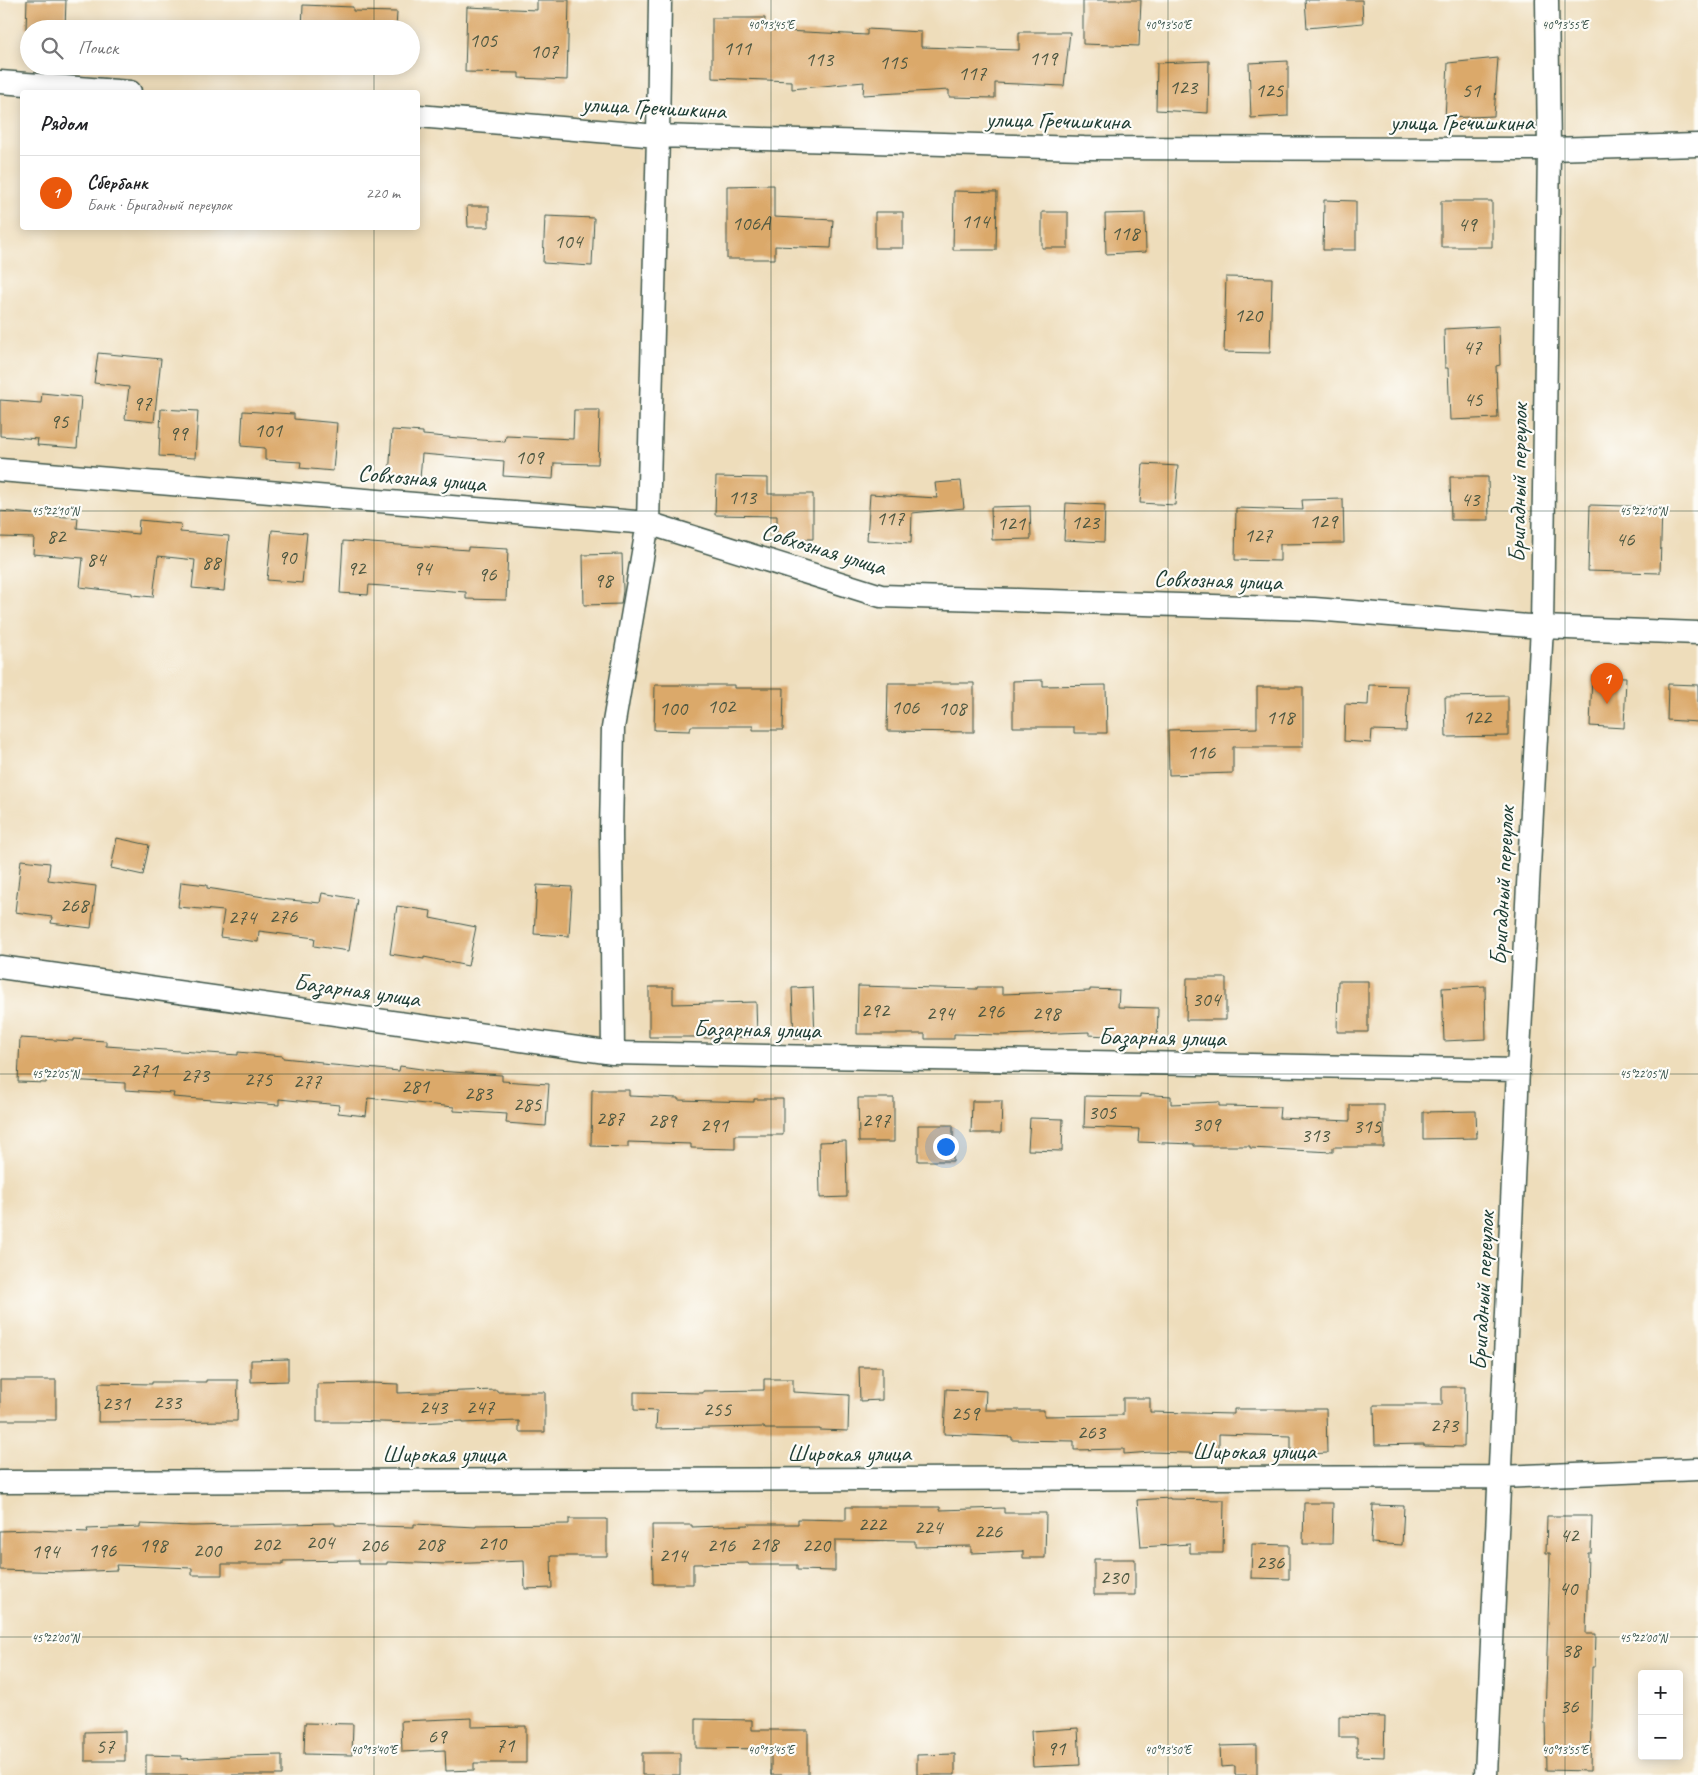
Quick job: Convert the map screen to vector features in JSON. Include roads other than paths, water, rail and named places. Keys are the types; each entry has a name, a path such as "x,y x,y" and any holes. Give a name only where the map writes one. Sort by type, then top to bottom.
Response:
{"street":[{"path":"613,1053 611,833 613,728 648,523 660,0"},
{"name":"Бригадный переулок","path":"1486,1775 1518,1070 1542,627 1549,149 1547,0"},
{"path":"0,82 104,90"},
{"name":"улица Гречишкина","path":"420,116 658,136 1084,148 1549,149 1698,145"},
{"name":"Совхозная улица","path":"0,470 648,523 881,596 1314,609 1542,627 1698,633"},
{"name":"Базарная улица","path":"0,967 613,1053 1518,1070"},
{"name":"Широкая улица","path":"0,1482 1500,1477 1698,1468"}],"place":[{"name":"Сбербанк","path":"1607,704"}]}
